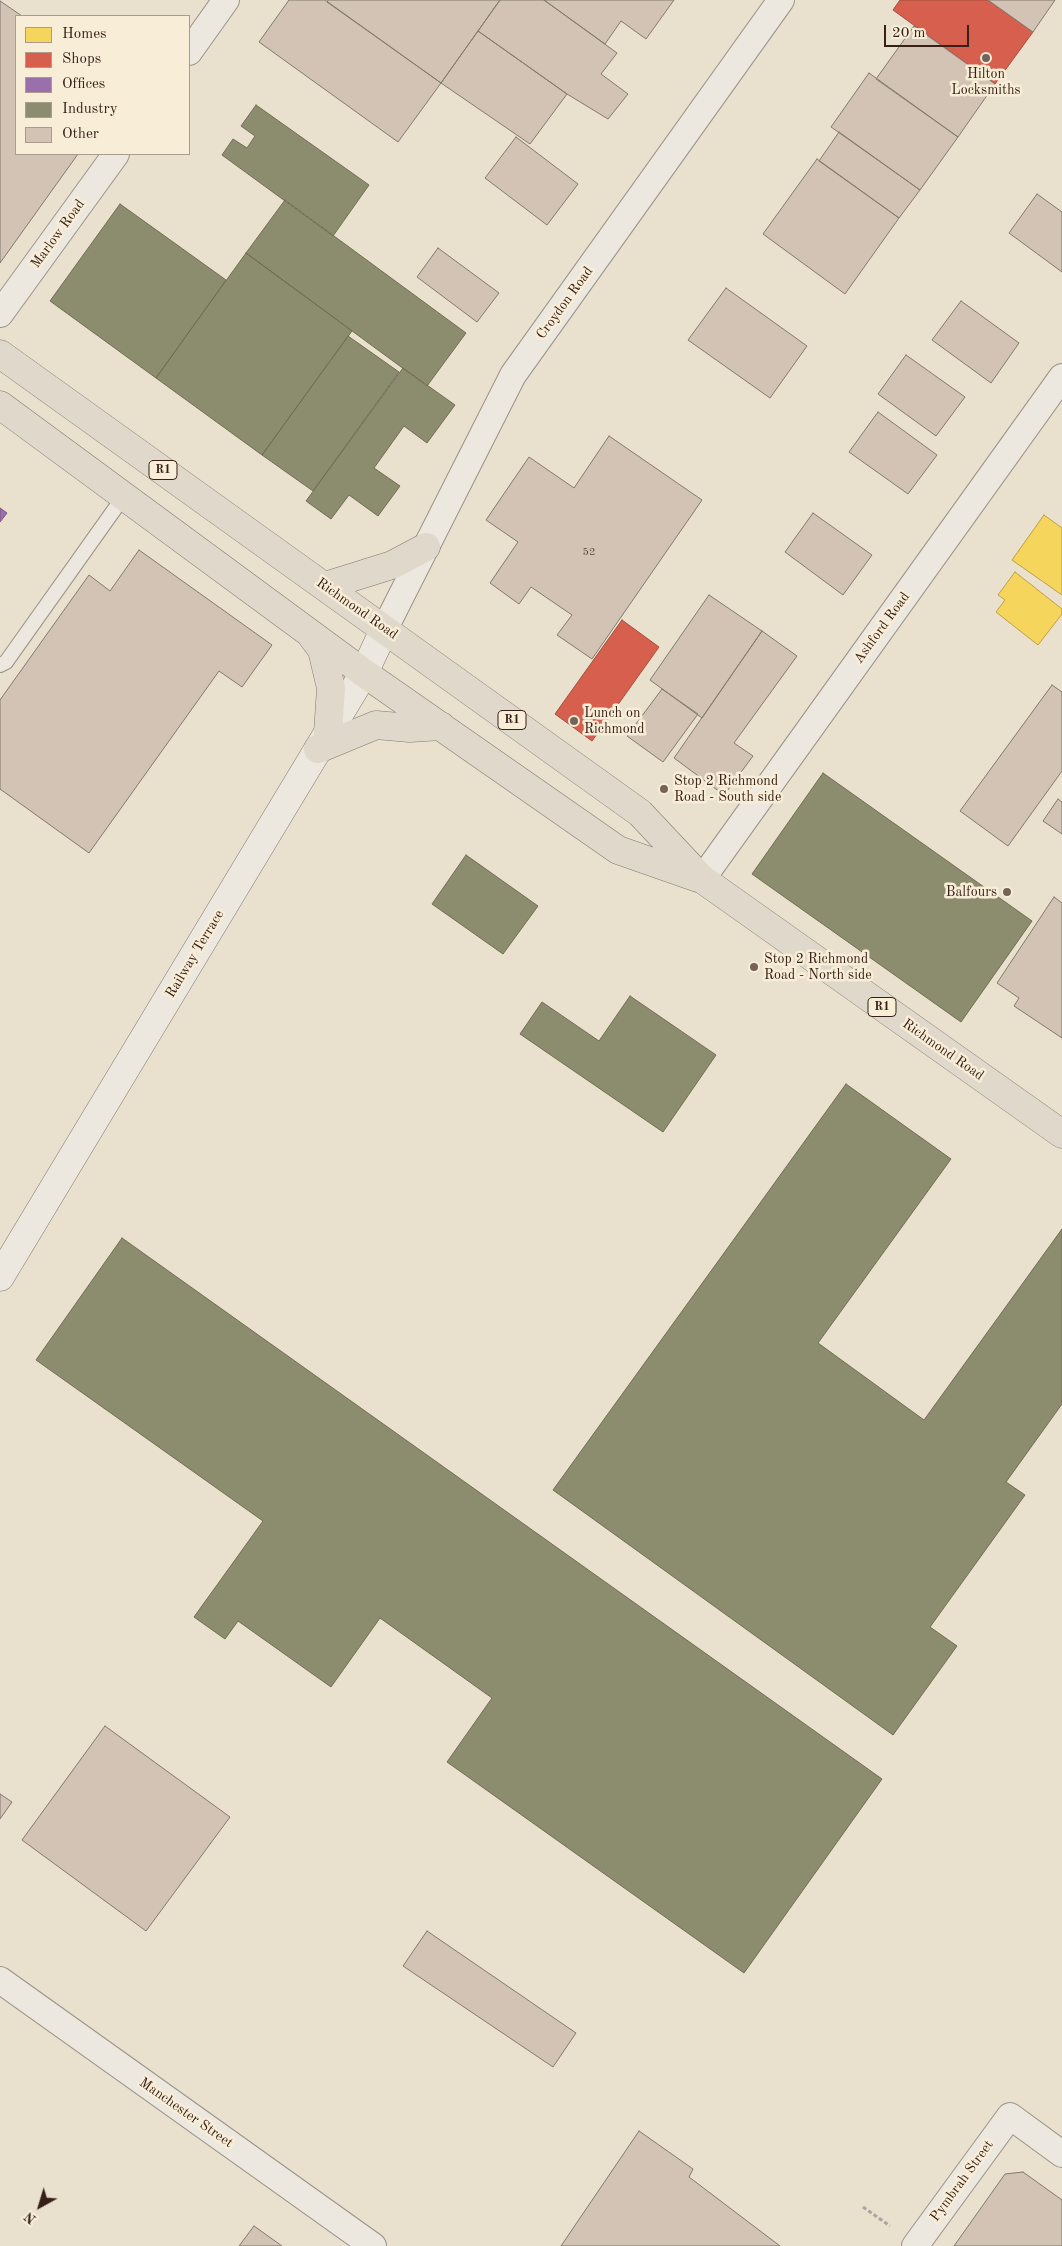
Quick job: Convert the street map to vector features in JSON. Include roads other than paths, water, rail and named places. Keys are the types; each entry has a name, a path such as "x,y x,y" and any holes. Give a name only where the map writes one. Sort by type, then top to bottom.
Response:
{"main road":[{"name":"Richmond Road","path":"0,354 640,813 702,879 1062,1134"},
{"name":"Richmond Road","path":"0,405 364,673 618,850 702,879"},
{"path":"325,586 392,566 426,547"},
{"name":"Railway Terrace","path":"0,1277 364,673 384,628"},
{"path":"307,630 322,650 331,688 323,741 376,725 410,728 441,726"}],"street":[{"path":"190,51 226,0"},
{"name":"Croydon Road","path":"384,628 513,376 781,0"},
{"name":"Marlow Road","path":"0,314 115,155"},
{"name":"Ashford Road","path":"702,879 1062,377"},
{"name":"Manchester Street","path":"0,1980 373,2246"},
{"name":"Pymbrah Street","path":"915,2246 1010,2116 1062,2154"}],"lane":[{"path":"0,665 6,662 124,496"}],"place":[{"name":"Hilton Locksmiths","path":"986,58"},
{"name":"Lunch on Richmond","path":"574,721"},
{"name":"Stop 2 Richmond Road - South side","path":"664,789"},
{"name":"Balfours","path":"1007,892"},
{"name":"Stop 2 Richmond Road - North side","path":"754,967"}]}
